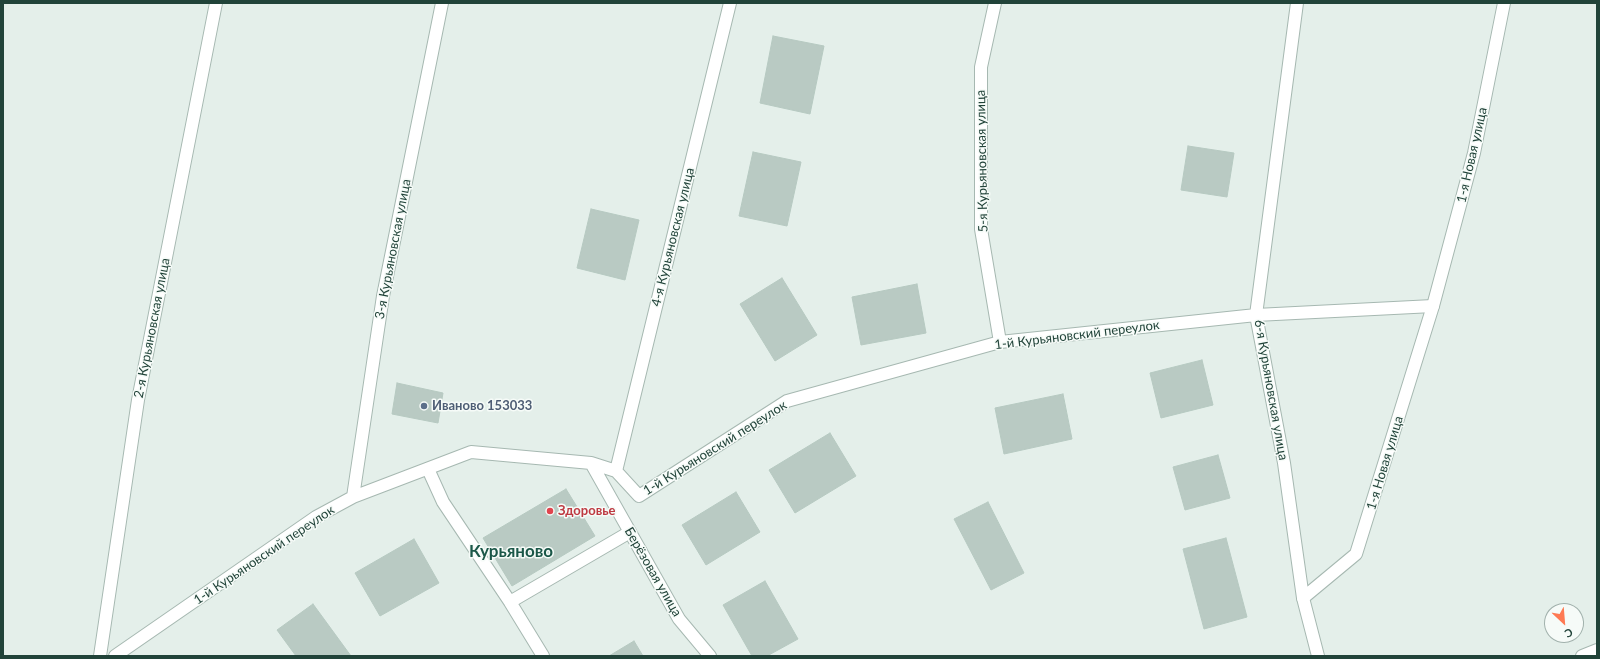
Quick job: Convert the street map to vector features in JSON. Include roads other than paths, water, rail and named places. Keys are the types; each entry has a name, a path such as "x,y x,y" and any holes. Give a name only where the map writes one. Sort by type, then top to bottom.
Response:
{"street":[{"name":"2-я Курьяновская улица","path":"100,656 138,400 216,3"},
{"name":"3-я Курьяновская улица","path":"353,497 383,296 442,3"},
{"name":"4-я Курьяновская улица","path":"616,471 730,3"},
{"name":"5-я Курьяновская улица","path":"995,3 981,67 981,229 1000,342"},
{"name":"6-я Курьяновская улица","path":"1298,3 1256,315 1284,462 1302,598 1318,656"},
{"name":"1-я Новая улица","path":"1302,598 1356,554 1433,306 1474,154 1504,3"},
{"path":"1256,315 1433,306"},
{"name":"1-й Курьяновский переулок","path":"115,656 316,517 353,497 471,452 591,463 616,471 638,496 787,401 1000,342 1256,315"},
{"name":"Берёзовая улица","path":"591,463 679,619 710,656"},
{"path":"428,469 443,502 510,602 543,656"},
{"path":"510,602 630,532"},
{"path":"1582,656 1597,650"}],"place":[{"name":"Иваново 153033","path":"424,406"},
{"name":"Здоровье","path":"550,511"}],"district":[{"name":"Курьяново","path":"511,552"}]}
